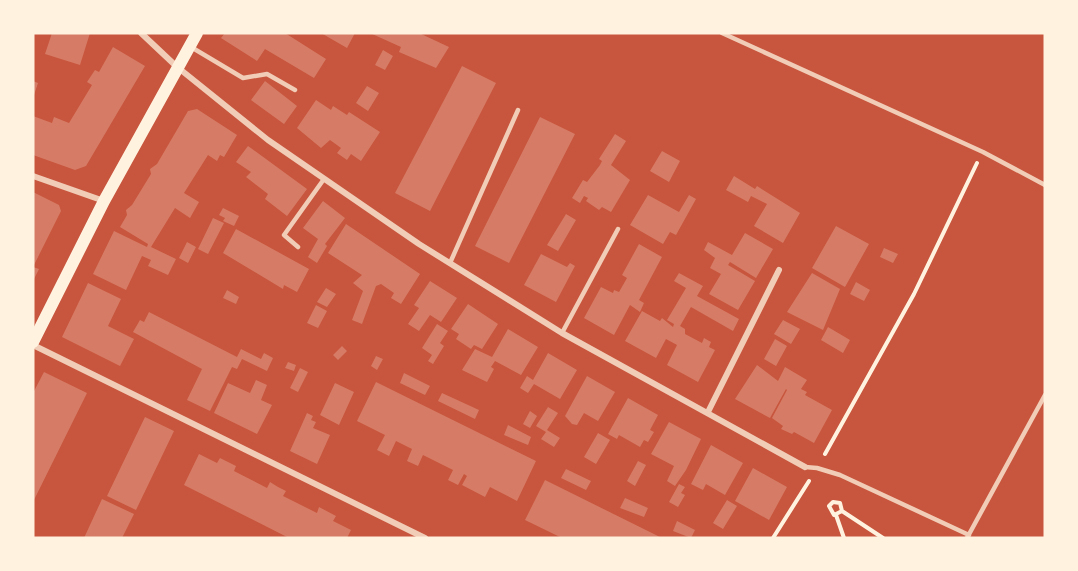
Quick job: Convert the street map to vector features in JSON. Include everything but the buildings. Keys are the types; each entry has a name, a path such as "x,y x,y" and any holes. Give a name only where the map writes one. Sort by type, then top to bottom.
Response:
{"main road":[{"path":"33,344 104,201 176,66 197,33"}],"street":[{"path":"141,33 176,66 268,140 450,263 562,333 805,467"},
{"path":"33,176 104,201"},
{"path":"708,412 779,270"},
{"path":"33,344 425,538"}],"lane":[{"path":"722,33 983,152 1045,185"},
{"path":"189,46 243,78 267,74 295,90"},
{"path":"450,263 518,110"},
{"path":"298,247 284,235 324,179"},
{"path":"562,333 618,229"},
{"path":"805,467 840,475 968,536 1045,395"}],"path":[{"path":"773,538 817,468 914,294 983,152"},
{"path":"844,538 836,515 829,511 833,502 840,502 842,511 883,538"},
{"path":"836,515 842,511"}]}
